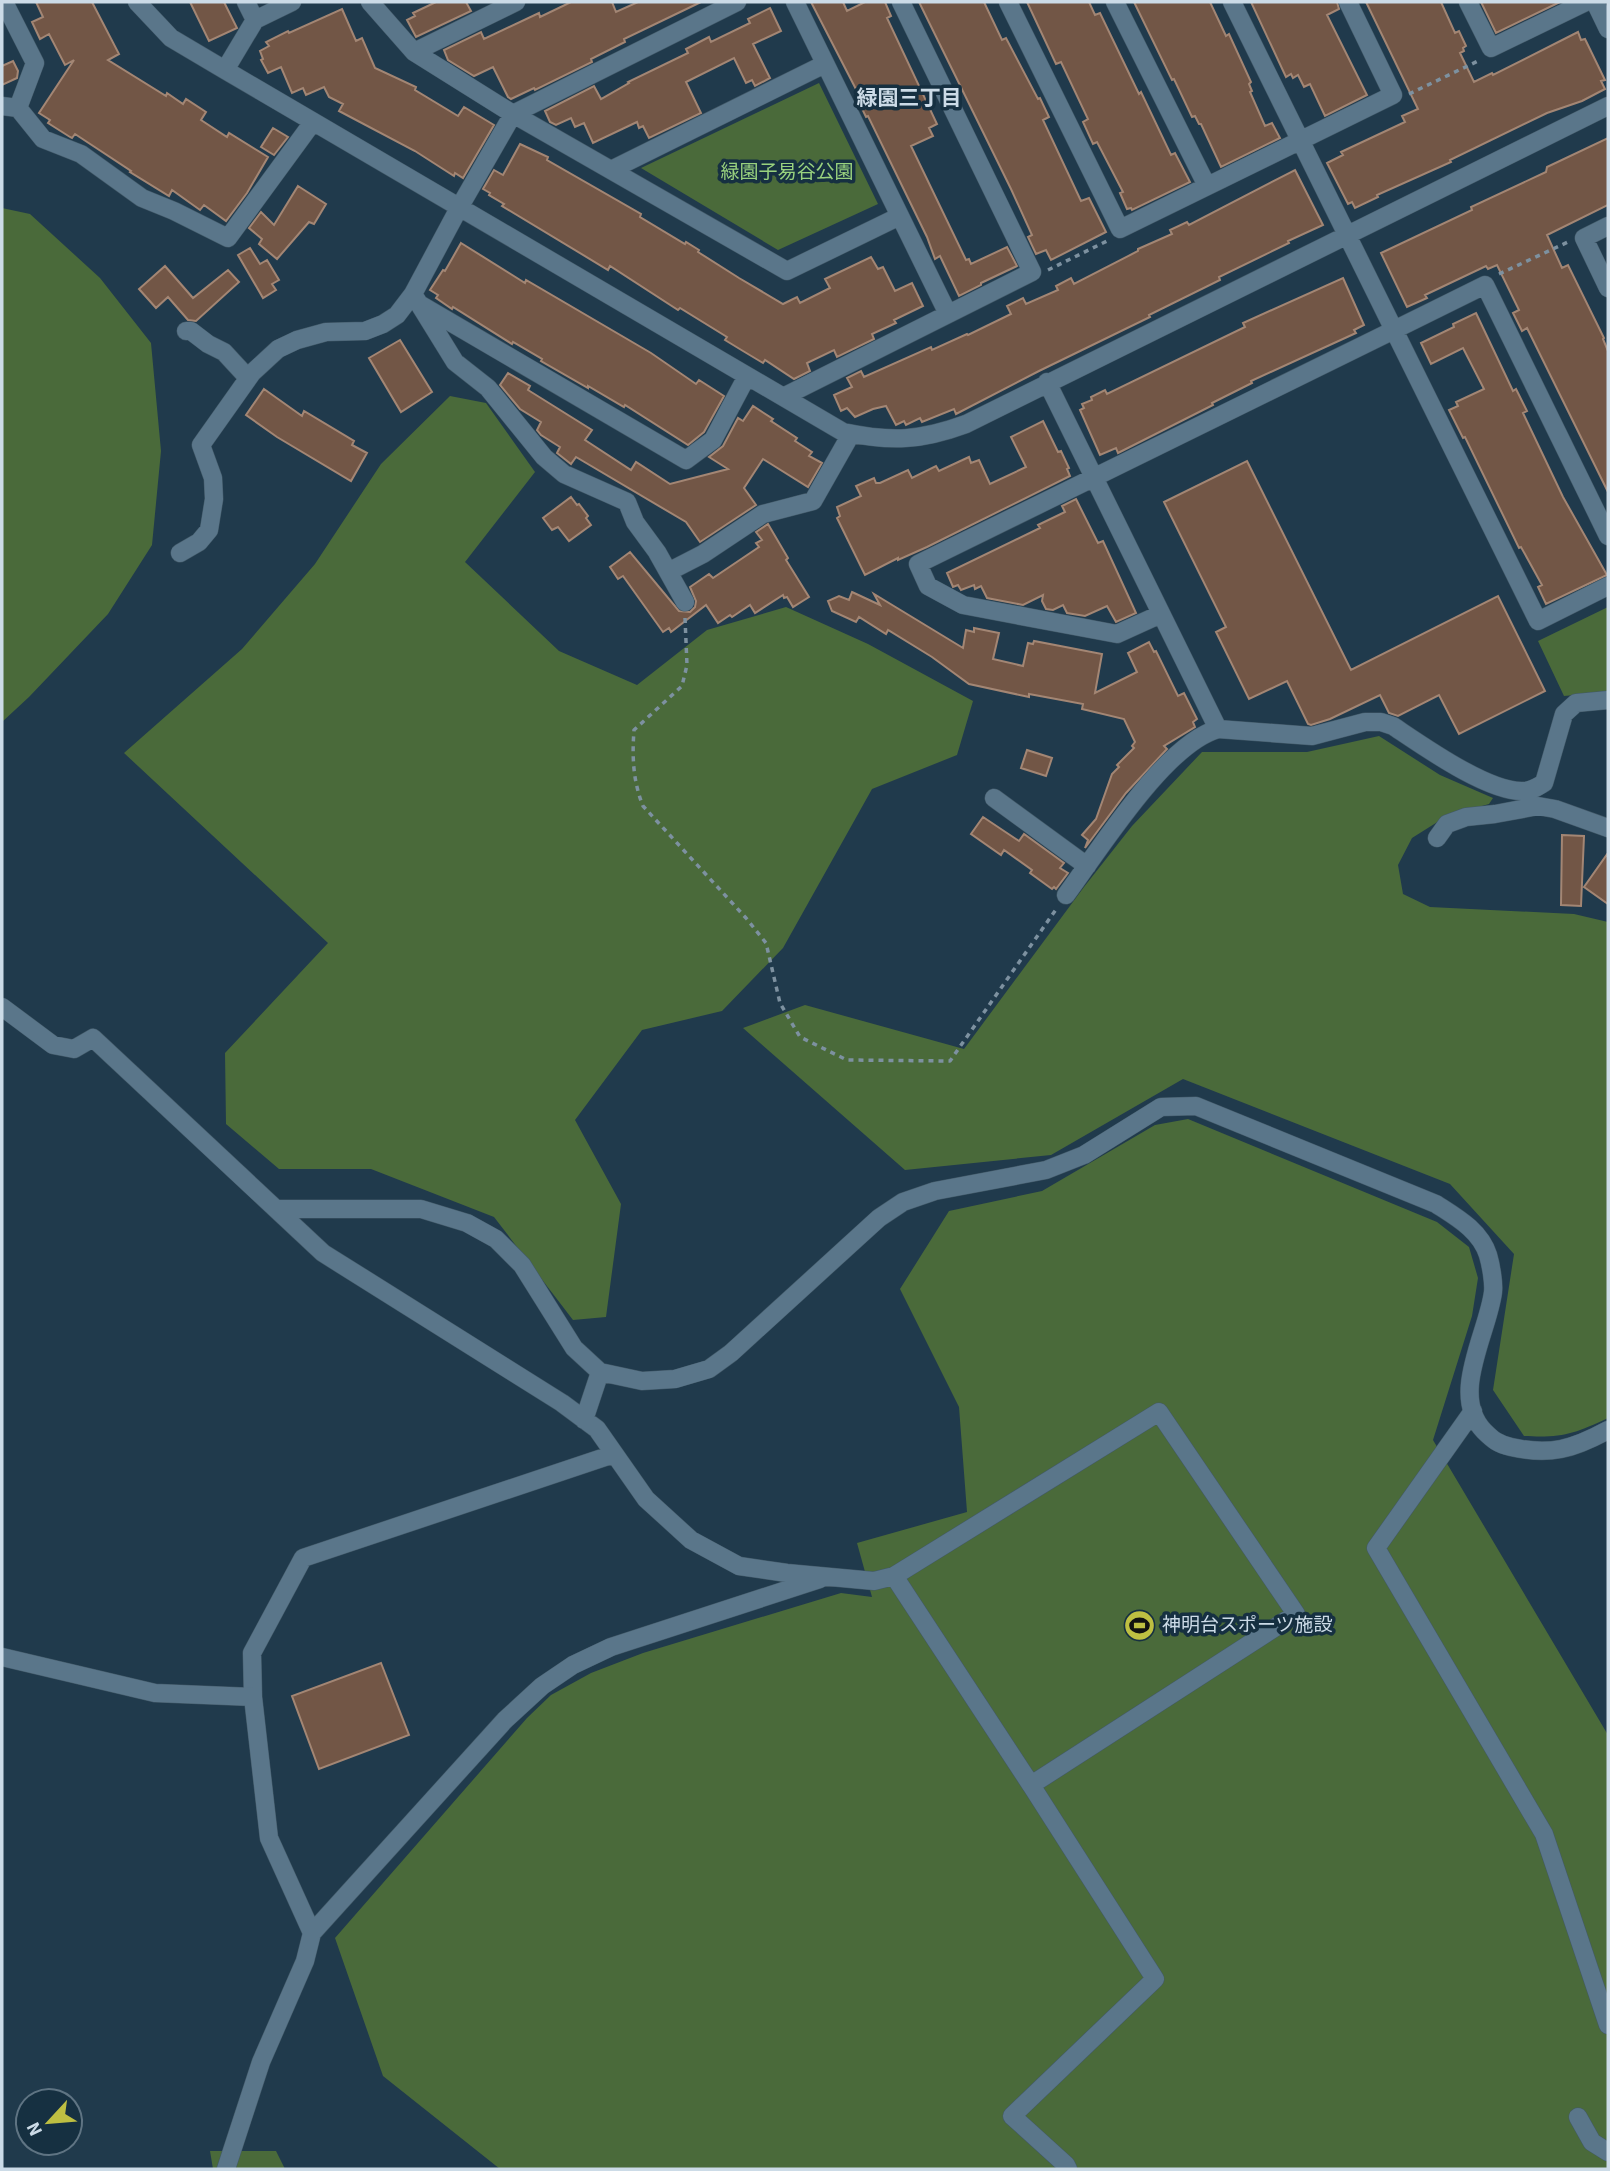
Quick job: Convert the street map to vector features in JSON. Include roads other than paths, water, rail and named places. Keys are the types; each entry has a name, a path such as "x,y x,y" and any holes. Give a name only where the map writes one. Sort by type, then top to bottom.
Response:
{"street":[{"path":"4,2 35,63 10,107 43,139 81,154 142,198 228,238 313,122"},
{"path":"137,2 171,38 225,70 843,432 873,438 903,439 939,434 966,424 1046,382 1608,106"},
{"path":"246,2 255,20"},
{"path":"225,70 255,20 292,2"},
{"path":"370,2 414,52 513,114 787,271 900,216"},
{"path":"414,52 516,2"},
{"path":"180,553 199,542 209,530 214,499 213,478 201,445 248,378 278,349 297,340 326,332 365,331 383,324 416,299 459,208 513,114 737,2"},
{"path":"795,2 948,314"},
{"path":"783,397 1032,272 901,2"},
{"path":"1008,2 1120,229 1393,96 1348,2"},
{"path":"1115,2 1207,186"},
{"path":"1233,2 1538,621 1608,586"},
{"path":"1468,2 1491,48 1586,2"},
{"path":"1595,2 1608,29"},
{"path":"611,170 825,64"},
{"path":"1608,226 1584,238 1608,288"},
{"path":"1161,614 1117,635 963,605 928,586 918,564 1485,285 1608,536"},
{"path":"416,299 686,460 713,440 747,376"},
{"path":"416,299 455,362 488,388 544,457 564,474 627,502 635,523 657,552 685,602"},
{"path":"186,331 191,331 224,352 248,378"},
{"path":"1046,382 1218,729"},
{"path":"668,572 703,554 763,514 813,501 852,433"},
{"path":"1066,895 1133,802 1182,748 1206,732 1218,729 1312,736 1365,722 1381,722 1393,726 1480,780 1521,792 1532,790 1544,783 1564,715 1576,703 1608,700"},
{"path":"994,798 1087,866"},
{"path":"1437,838 1447,824 1466,817 1538,806 1555,809 1608,828"},
{"path":"2,1007 53,1045 74,1049 93,1038 323,1253 562,1403 597,1429 646,1499 691,1541 739,1566 874,1581 894,1576 1159,1412 1296,1614 1031,1785"},
{"path":"277,1209 421,1209 467,1223 496,1239 522,1265 574,1348 600,1372 642,1381 675,1380 709,1369 731,1353 879,1218 903,1202 935,1191 1046,1170 1084,1155 1161,1107 1196,1106 1436,1203 1469,1226 1488,1254 1493,1291 1468,1390 1476,1423 1497,1443 1530,1451 1557,1451 1584,1443 1608,1430"},
{"path":"584,1420 600,1372"},
{"path":"1473,1411 1376,1548 1544,1833 1608,2025"},
{"path":"312,1933 269,1838 253,1697 252,1653 303,1558 614,1454"},
{"path":"894,1576 1155,1979 1012,2116 1068,2169"},
{"path":"226,2169 261,2062 304,1961 312,1933 505,1720 542,1686 611,1647 829,1577"},
{"path":"2,1657 155,1693 253,1697"},
{"path":"1578,2118 1592,2141 1608,2152"}],"place":[{"name":"神明台スポーツ施設","path":"1139,1625"}],"district":[{"name":"緑園三丁目","path":"909,98"}],"park label":[{"name":"緑園子易谷公園","path":"787,172"}]}
